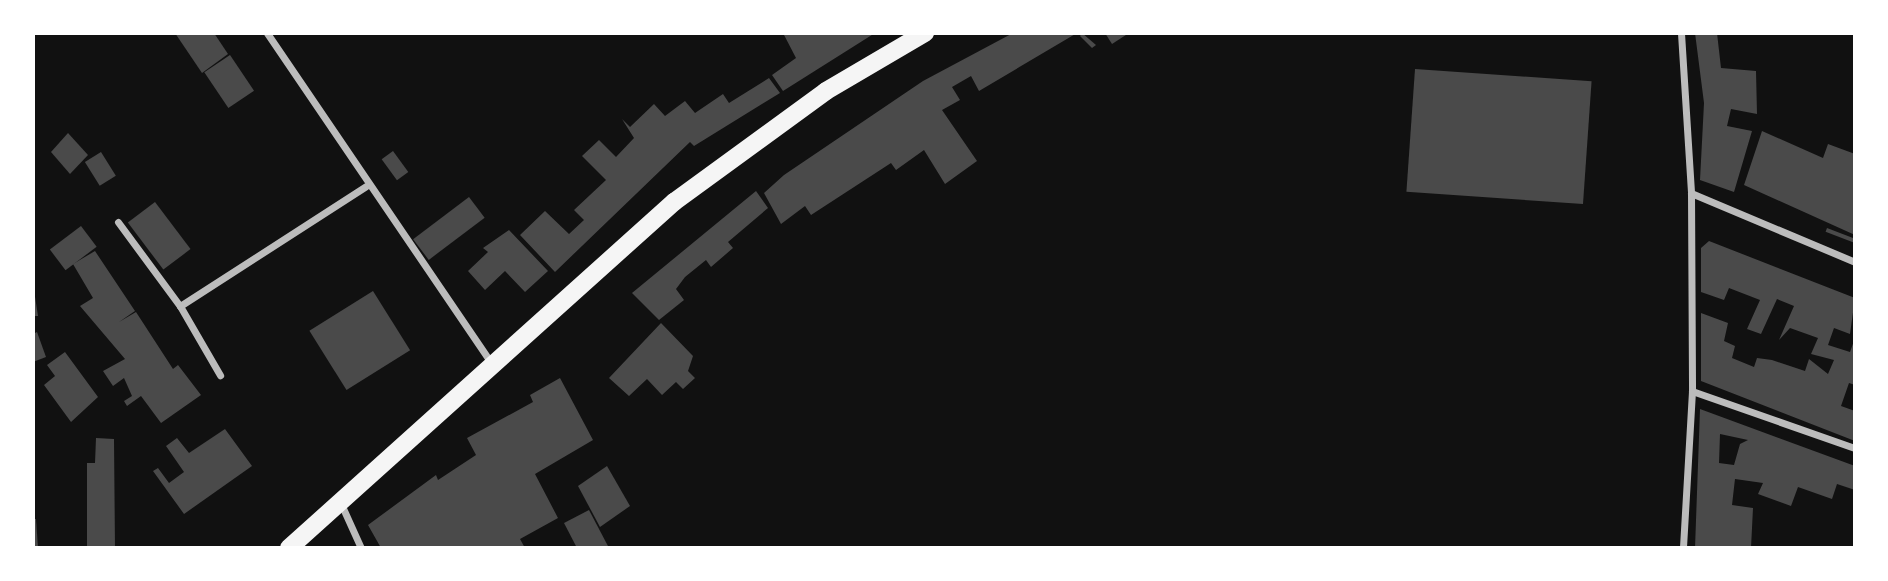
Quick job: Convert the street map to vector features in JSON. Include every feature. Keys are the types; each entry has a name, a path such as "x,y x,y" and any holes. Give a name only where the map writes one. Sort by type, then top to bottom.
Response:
{"main road":[{"path":"289,548 342,506 491,363 674,202 826,91 925,33"}],"street":[{"path":"267,33 366,186 491,363"},
{"path":"1681,33 1692,193 1692,391 1683,548"},
{"path":"180,306 366,186"},
{"path":"1692,193 1855,262"},
{"path":"118,222 180,306 220,375"},
{"path":"1692,391 1855,448"},
{"path":"342,506 361,548"}],"building":[{"path":"175,33 214,33 228,54 202,73"},
{"path":"783,33 875,33 783,91 772,75 796,58"},
{"path":"1013,33 1077,33 979,91 971,76 952,87 960,100 942,110 977,161 945,184 924,150 896,170 891,163 811,215 805,206 781,224 764,193 784,175 923,81"},
{"path":"1082,33 1096,45 1092,48 1080,36"},
{"path":"1105,33 1129,33 1112,44"},
{"path":"1695,33 1717,33 1721,68 1756,71 1757,114 1731,109 1727,126 1752,131 1734,192 1700,180 1704,103"},
{"path":"230,55 254,91 228,108 204,72"},
{"path":"1415,69 1592,81 1583,204 1406,192"},
{"path":"769,78 780,93 694,146 690,142 555,272 520,235 545,211 569,234 584,220 574,210 606,180 582,156 599,140 616,157 634,138 622,119 630,127 654,104 665,116 685,101 695,113 723,94 729,103"},
{"path":"1762,131 1823,158 1828,144 1855,154 1855,235 1744,185"},
{"path":"68,133 88,155 70,174 51,152"},
{"path":"393,151 408,172 397,180 382,159"},
{"path":"101,152 116,176 100,186 85,162"},
{"path":"756,191 768,208 728,242 733,248 711,267 706,260 685,277 676,289 684,300 659,320 632,293"},
{"path":"469,197 485,218 429,260 413,239"},
{"path":"155,202 191,249 163,270 128,222"},
{"path":"81,226 97,247 66,270 50,249"},
{"path":"1827,228 1855,239 1854,242 1826,232"},
{"path":"509,230 548,271 525,292 505,271 485,290 468,271 488,252 483,248"},
{"path":"1709,241 1855,298 1850,334 1834,328 1828,345 1850,352 1855,338 1855,385 1849,383 1841,406 1855,411 1855,441 1701,381 1701,313 1728,323 1724,341 1735,346 1732,358 1754,367 1757,358 1805,371 1809,359 1828,374 1834,360 1811,354 1818,338 1790,328 1779,340 1794,306 1777,299 1761,334 1747,329 1760,300 1729,288 1724,300 1701,292 1701,248"},
{"path":"95,251 135,311 119,322 136,312 173,369 178,365 201,395 161,423 141,396 127,406 124,401 132,396 124,378 113,386 103,371 125,359 80,306 93,298 73,264"},
{"path":"33,284 38,316 33,316"},
{"path":"373,291 410,350 346,390 309,331"},
{"path":"661,323 693,356 688,371 695,378 683,389 676,382 662,395 647,379 629,396 609,378"},
{"path":"37,332 46,357 33,362 33,334"},
{"path":"65,352 98,397 71,422 44,385 55,376 47,365"},
{"path":"560,378 593,440 535,474 558,518 520,539 525,548 381,548 368,525 436,475 438,480 476,455 467,438 533,402 530,395"},
{"path":"1700,409 1855,466 1855,490 1837,484 1832,499 1798,487 1791,506 1758,494 1763,483 1735,479 1732,505 1753,508 1751,548 1695,548","holes":["1720,434 1748,440 1740,444 1734,465 1719,463"]},
{"path":"225,429 252,466 184,514 153,471 158,468 169,483 184,472 166,446 177,438 189,453"},
{"path":"96,438 114,439 115,548 87,548 87,463 95,463"},
{"path":"607,466 630,506 600,527 578,486"},
{"path":"589,510 609,548 577,548 564,523"},
{"path":"33,519 36,519 38,548 33,548"}]}
